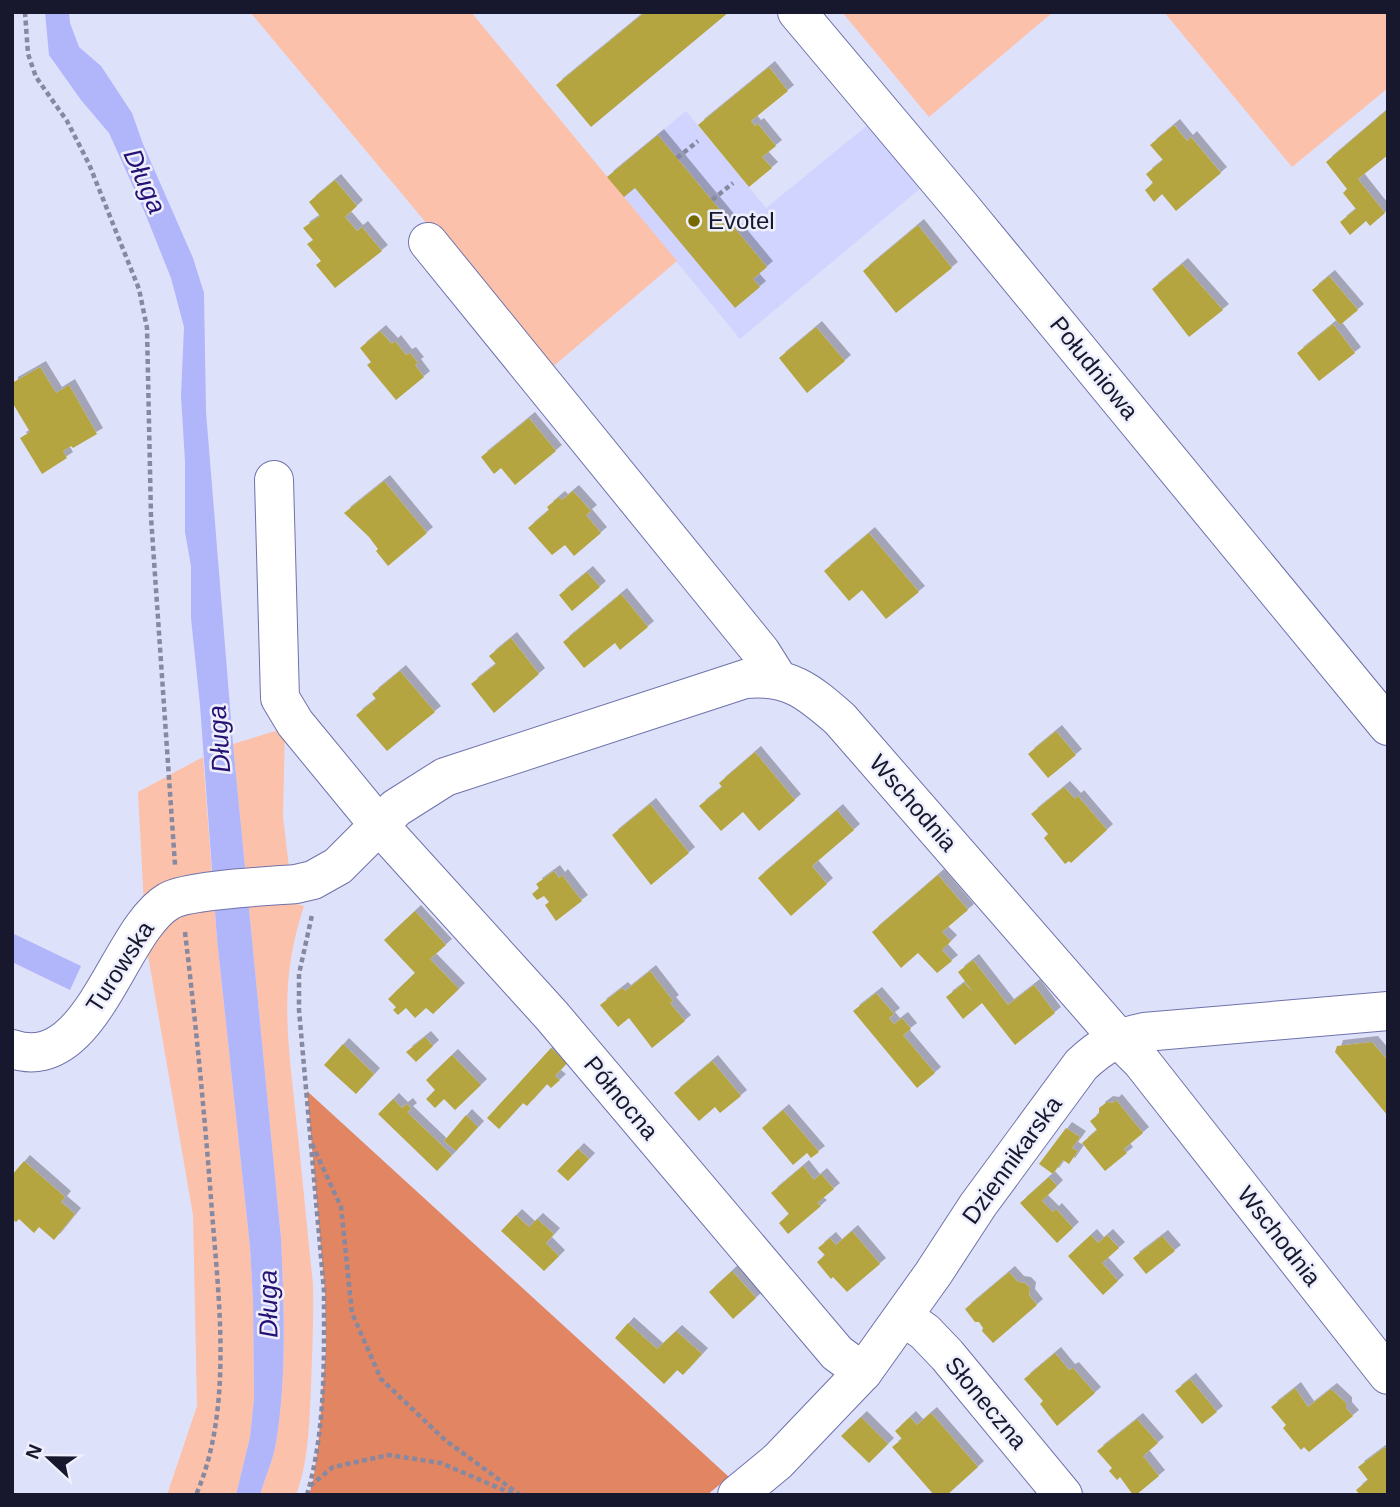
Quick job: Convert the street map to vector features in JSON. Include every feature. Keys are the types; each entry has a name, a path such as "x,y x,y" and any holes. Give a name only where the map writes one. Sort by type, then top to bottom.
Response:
{"street":[{"name":"Południowa","path":"797,12 1388,726"},
{"path":"428,242 761,652 778,678"},
{"name":"Północna","path":"274,480 280,698 295,723 378,824 552,1016 837,1353 863,1373"},
{"name":"Wschodnia","path":"181,896 313,880 338,866 378,824 413,795 445,777 745,679 778,678 803,688 840,719 1163,1087 1388,1376"},
{"name":"Turowska","path":"12,1049 25,1052 46,1049 68,1037 92,1011 145,926 162,905 181,896"},
{"name":"Dziennikarska","path":"737,1495 778,1461 863,1373 904,1317 978,1205 1081,1065 1098,1049 1118,1038 1177,1028 1388,1011"},
{"name":"Słoneczna","path":"904,1317 925,1332 947,1355 1063,1495"}],"path":[{"path":"25,12 27,54 36,77 67,121 89,164 139,289 147,328 151,517 182,912 209,1166 217,1277 220,1369 215,1439 196,1495"},
{"path":"677,158 698,141"},
{"path":"712,200 733,183"},
{"path":"307,1495 319,1436 324,1291 299,1010 299,974 305,940 324,873"},
{"path":"310,1139 341,1207 352,1313 381,1379 445,1440 520,1495"},
{"path":"310,1486 333,1468 389,1455 441,1463 515,1495"}],"shaded area":[{"path":"250,12 471,12 677,261 549,370"},
{"path":"842,12 1053,12 929,117"},
{"path":"1164,12 1388,12 1388,88 1292,167"},
{"path":"686,111 766,208 869,124 922,187 740,339 607,177"},
{"path":"285,728 283,816 293,903 304,906 291,961 287,1012 313,1284 310,1415 304,1469 296,1495 260,1495 275,1449 279,1418 284,1341 283,1289 281,1238 233,744"},
{"path":"203,757 217,939 250,1247 254,1398 250,1437 236,1495 167,1495 197,1406 193,1215 146,944 138,792"},
{"path":"307,1091 729,1477 707,1495 309,1495 318,1447 326,1347 325,1294"}],"water":[{"name":"Długa","path":"45,12 69,12 79,47 101,66 132,113 193,258 204,293 206,412 233,744 281,1238 284,1315 282,1392 275,1449 260,1495 236,1495 250,1437 254,1399 253,1300 250,1247 217,939 191,618 191,566 185,532 181,396 184,327 171,278 109,133 49,55"},
{"path":"12,933 81,966 70,990 12,962"}],"building":[{"path":"645,12 729,12 591,127 556,85"},
{"path":"769,67 788,91 751,121 755,126 758,124 776,146 762,157 772,168 749,187 698,125"},
{"path":"1388,109 1388,155 1358,179 1385,213 1370,226 1366,221 1350,235 1340,222 1356,209 1343,193 1347,189 1326,162"},
{"path":"1174,125 1187,141 1191,137 1221,173 1176,211 1162,194 1154,202 1145,190 1153,183 1146,174 1163,160 1150,145"},
{"path":"658,135 767,267 753,279 760,287 735,308 635,188 624,197 607,177"},
{"path":"335,180 357,206 345,217 357,231 362,227 382,251 335,288 316,265 321,261 307,244 313,240 303,228 320,216 309,202"},
{"path":"918,225 952,268 896,313 863,271"},
{"path":"1182,264 1223,310 1189,337 1152,289"},
{"path":"1329,276 1358,310 1340,325 1312,290"},
{"path":"1333,324 1355,353 1319,381 1297,353"},
{"path":"816,327 845,361 807,393 779,358"},
{"path":"380,331 392,344 395,341 406,355 410,353 424,377 396,400 367,365 371,362 360,348"},
{"path":"40,367 56,393 69,385 97,434 63,451 67,458 42,474 20,438 30,432 12,402 12,383"},
{"path":"529,418 556,451 515,485 501,468 494,474 481,457"},
{"path":"384,481 427,533 388,566 369,537 344,513"},
{"path":"573,491 591,511 586,515 601,533 574,556 565,545 552,555 528,528 549,510 547,507 559,497 562,500"},
{"path":"869,533 919,592 886,619 862,590 849,601 824,571"},
{"path":"587,572 600,587 572,611 559,595"},
{"path":"621,594 648,627 620,650 615,643 584,668 563,642"},
{"path":"511,638 539,674 494,713 471,684 496,664 489,656"},
{"path":"400,671 435,712 387,751 356,715 376,699 372,694"},
{"path":"1056,731 1076,755 1048,778 1028,754"},
{"path":"755,752 795,800 759,831 743,812 721,831 699,806 722,787 719,783"},
{"path":"1064,787 1075,799 1078,796 1107,830 1071,863 1069,861 1065,864 1044,838 1048,834 1031,814"},
{"path":"650,804 689,853 651,885 612,835"},
{"path":"837,810 854,830 812,866 827,884 791,916 758,878"},
{"path":"554,871 559,878 562,875 582,901 556,921 545,905 549,902 544,896 537,900 532,894 539,888 536,884"},
{"path":"938,875 968,910 942,932 951,941 942,950 952,961 937,973 918,953 901,968 872,932"},
{"path":"415,911 446,945 430,959 459,989 433,1014 426,1008 415,1018 406,1008 398,1015 393,1010 396,1007 388,999 415,973 384,940"},
{"path":"973,960 1008,1005 1034,985 1055,1013 1015,1045 982,1003 963,1019 946,997 964,983 973,992 958,972"},
{"path":"650,971 685,1021 652,1048 629,1018 618,1027 600,1005 622,988 625,991"},
{"path":"876,993 894,1014 889,1018 894,1024 902,1018 911,1029 903,1035 935,1073 917,1088 853,1011"},
{"path":"425,1037 433,1046 416,1062 406,1052"},
{"path":"1372,1042 1388,1061 1388,1116 1335,1052 1337,1046"},
{"path":"343,1044 374,1074 356,1094 324,1065"},
{"path":"551,1048 567,1063 555,1076 560,1080 551,1088 547,1084 527,1106 523,1103 499,1129 487,1118"},
{"path":"452,1055 481,1085 455,1110 444,1099 435,1108 426,1099 435,1090 426,1080"},
{"path":"712,1061 741,1096 720,1113 715,1107 699,1121 674,1093"},
{"path":"393,1099 402,1108 407,1104 411,1109 407,1112 452,1155 437,1171 378,1114"},
{"path":"1116,1100 1143,1133 1124,1149 1127,1153 1105,1171 1082,1143 1097,1130 1090,1121 1099,1114 1099,1108"},
{"path":"783,1110 819,1152 811,1158 807,1153 793,1165 762,1128"},
{"path":"466,1115 478,1127 456,1151 444,1141"},
{"path":"1066,1128 1080,1137 1072,1148 1078,1151 1069,1164 1063,1160 1053,1174 1039,1164"},
{"path":"578,1149 589,1159 568,1181 557,1171"},
{"path":"24,1161 65,1197 61,1202 75,1214 54,1240 39,1227 34,1233 19,1219 16,1222 12,1219 12,1175"},
{"path":"803,1166 814,1180 821,1174 834,1189 817,1203 821,1206 788,1234 779,1223 789,1214 771,1193"},
{"path":"1049,1177 1057,1186 1042,1201 1053,1212 1056,1209 1073,1228 1057,1243 1020,1203"},
{"path":"516,1215 529,1227 537,1219 554,1234 546,1243 559,1256 544,1271 501,1231"},
{"path":"852,1231 880,1264 847,1292 833,1277 831,1279 817,1262 825,1255 818,1248 830,1238 836,1245"},
{"path":"1091,1235 1098,1243 1107,1235 1119,1248 1102,1263 1118,1281 1103,1295 1068,1256"},
{"path":"1162,1236 1175,1251 1146,1274 1133,1258"},
{"path":"732,1271 756,1298 733,1319 709,1292"},
{"path":"1009,1272 1018,1282 1025,1283 1030,1288 1029,1295 1037,1305 993,1343 982,1331 979,1322 975,1322 965,1309"},
{"path":"628,1323 657,1349 676,1331 702,1354 683,1375 677,1370 664,1384 615,1338"},
{"path":"1055,1353 1069,1370 1073,1368 1095,1393 1057,1426 1040,1404 1043,1401 1024,1379"},
{"path":"1190,1379 1217,1412 1202,1424 1175,1391"},
{"path":"1295,1388 1308,1407 1331,1389 1346,1403 1346,1408 1353,1416 1309,1452 1304,1447 1301,1450 1283,1428 1286,1425 1271,1407"},
{"path":"931,1413 978,1467 947,1495 934,1495 892,1447 902,1439 895,1431 910,1417 917,1425"},
{"path":"861,1417 888,1444 869,1463 841,1436"},
{"path":"1137,1419 1158,1443 1143,1456 1159,1476 1133,1495 1120,1477 1117,1480 1109,1471 1112,1468 1097,1451"},
{"path":"1385,1447 1388,1451 1388,1495 1360,1495 1356,1490 1368,1480 1358,1467"}],"place":[{"name":"Evotel","path":"694,221"}]}
